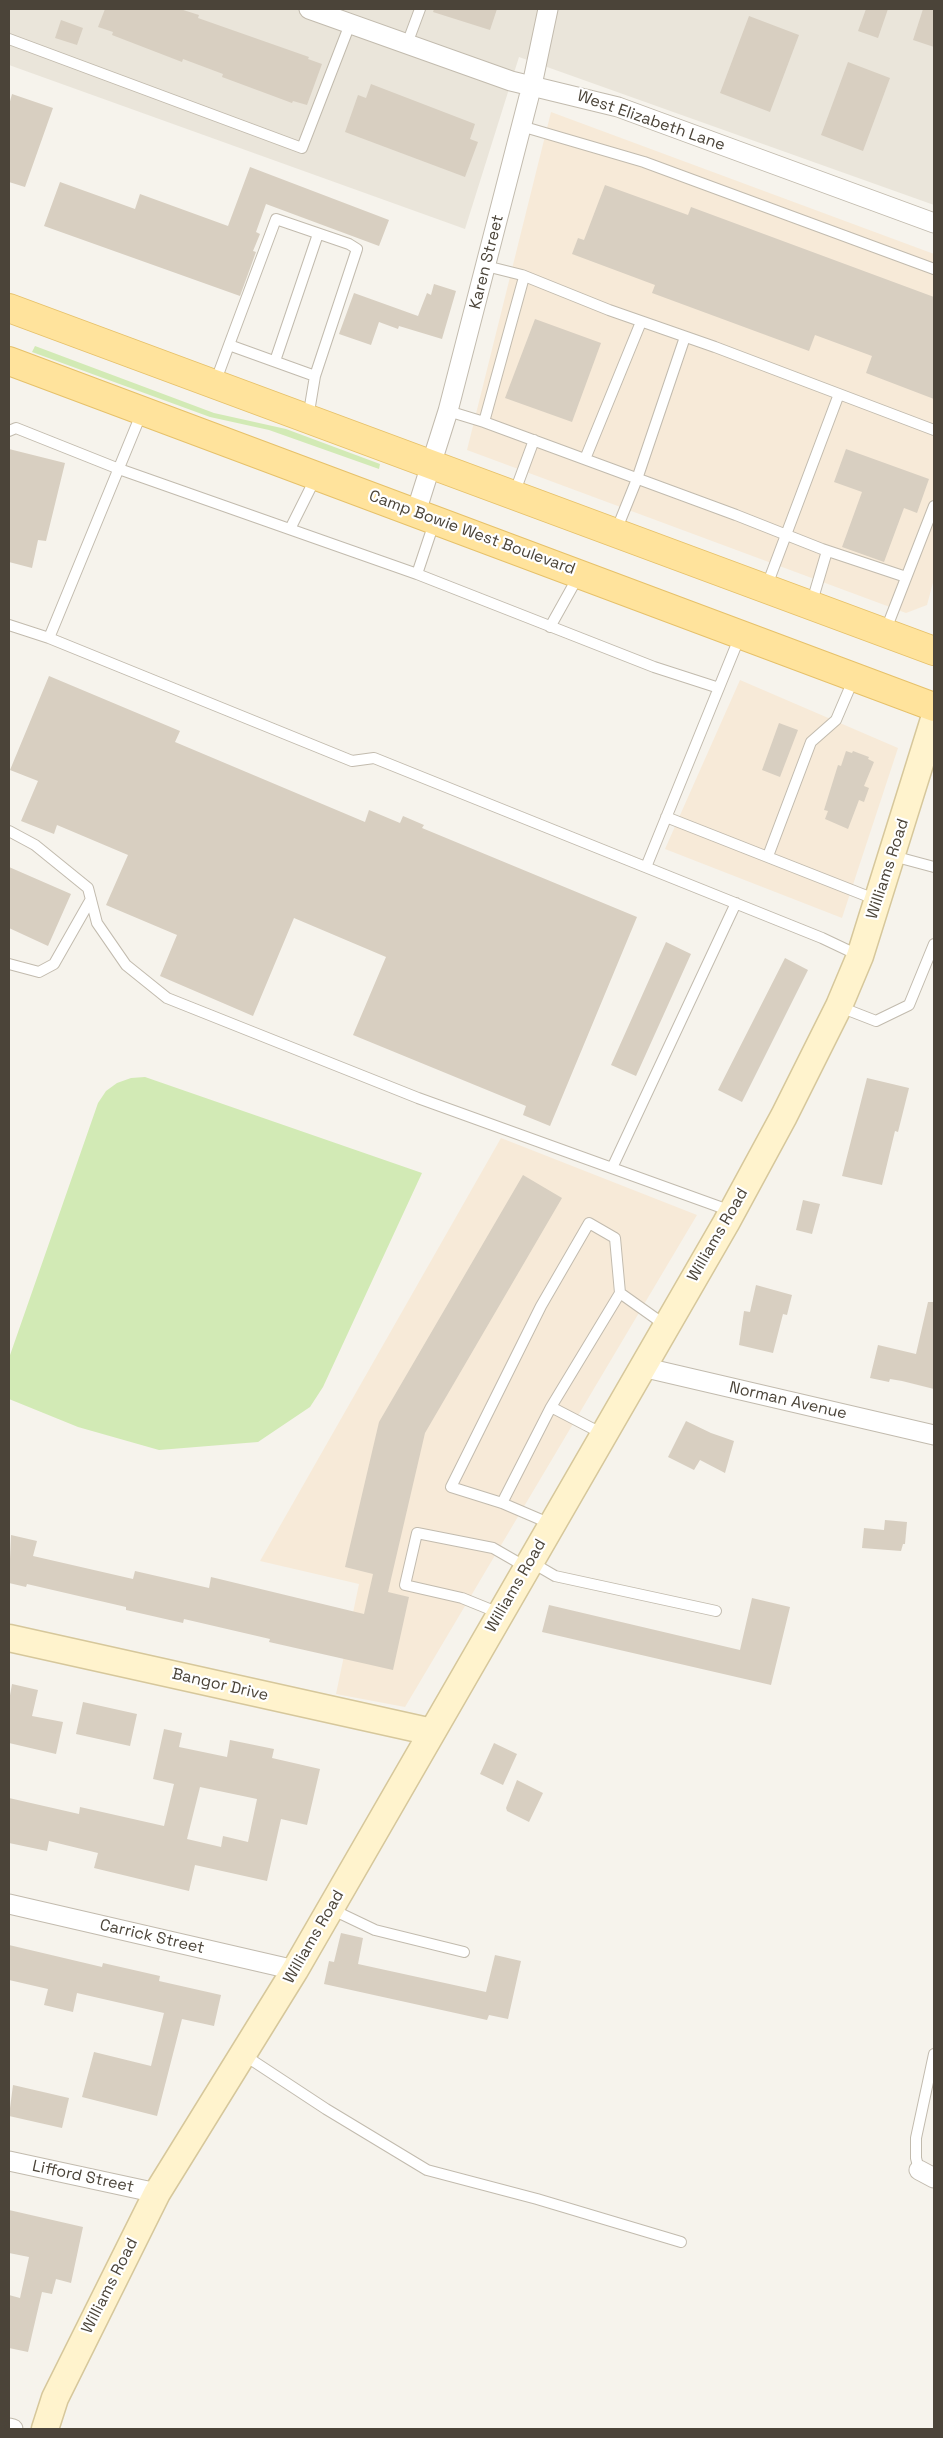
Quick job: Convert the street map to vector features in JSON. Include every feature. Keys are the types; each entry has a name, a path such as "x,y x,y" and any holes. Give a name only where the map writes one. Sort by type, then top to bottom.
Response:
{"main road":[{"path":"9,308 934,651"},
{"name":"Camp Bowie West Boulevard","path":"9,361 741,633 934,707"}],"street":[{"name":"West Elizabeth Lane","path":"309,9 512,81 618,107 934,222"},
{"name":"Karen Street","path":"425,516 432,465 486,266 532,85 548,9"},
{"name":"Williams Road","path":"45,2429 55,2398 157,2193 295,1970 666,1326 732,1211 839,1006 860,956 934,719"},
{"name":"Norman Avenue","path":"642,1367 934,1435"},
{"name":"Bangor Drive","path":"9,1638 432,1732"},
{"name":"Carrick Street","path":"9,1904 295,1970"},
{"name":"Lifford Street","path":"9,2160 157,2193"},
{"path":"9,2428 13,2429"}],"lane":[{"path":"407,44 420,9"},
{"path":"9,38 302,148 350,24"},
{"path":"521,126 644,162 934,270"},
{"path":"215,384 276,219 349,244 357,249 315,376 308,419"},
{"path":"275,361 318,234"},
{"path":"486,266 524,277 934,430"},
{"path":"484,422 524,277"},
{"path":"585,458 641,322"},
{"path":"615,533 637,478 685,337"},
{"path":"229,345 315,376"},
{"path":"766,588 784,534 839,394"},
{"path":"49,638 143,411"},
{"path":"448,411 585,458 827,550 906,577"},
{"path":"9,431 16,428 119,469 417,574 654,667 719,688"},
{"path":"513,495 534,440"},
{"path":"290,529 317,476"},
{"path":"884,632 934,506"},
{"path":"417,574 425,516"},
{"path":"811,605 827,550"},
{"path":"550,626 580,573"},
{"path":"9,625 49,638 352,761 374,758 822,938 860,956"},
{"path":"646,867 741,633"},
{"path":"768,856 811,742 836,720 854,677"},
{"path":"666,817 877,900"},
{"path":"9,831 35,845 88,888 97,923 126,965 167,998 418,1098 732,1211"},
{"path":"892,856 934,867"},
{"path":"9,964 39,972 54,964 91,899"},
{"path":"612,1168 736,903"},
{"path":"839,1006 876,1021 909,1005 934,944"},
{"path":"502,1502 551,1407 620,1293 615,1238 589,1223 541,1306 451,1487 502,1502 551,1524"},
{"path":"620,1293 666,1326"},
{"path":"551,1407 603,1434"},
{"path":"500,1614 462,1598 405,1585 417,1533 493,1548 554,1576 716,1611"},
{"path":"330,1908 376,1930 464,1952"},
{"path":"243,2054 326,2109 427,2170 537,2199 681,2242"},
{"path":"927,2174 916,2158 916,2138 934,2054"}],"shaded area":[{"path":"9,9 934,9 934,205 519,57 465,229 9,65"},
{"path":"551,112 934,254 934,579 927,605 906,613 467,450"},
{"path":"740,680 898,748 842,918 665,849"},
{"path":"501,1138 697,1215 405,1707 336,1694 359,1584 260,1561"}],"green space":[{"path":"35,346 214,413 286,429 380,464 379,469 269,430 210,417 32,352"},
{"path":"145,1077 422,1173 323,1387 310,1407 258,1442 159,1450 78,1427 9,1399 9,1358 98,1103 106,1091 117,1083 131,1078"}],"building":[{"path":"105,9 180,9 199,15 198,18 309,57 308,59 322,64 307,105 293,101 292,103 222,77 223,74 183,59 182,62 112,35 113,32 98,27"},
{"path":"434,9 497,9 490,30 433,12"},
{"path":"866,9 888,9 878,38 858,31"},
{"path":"923,9 934,9 934,47 913,40"},
{"path":"749,16 799,35 770,112 720,93"},
{"path":"61,20 83,28 77,45 55,38"},
{"path":"848,62 890,78 863,151 821,135"},
{"path":"371,84 475,124 470,139 478,142 465,177 345,132 358,95 366,98"},
{"path":"12,94 53,108 25,187 9,182 9,105"},
{"path":"250,167 389,220 379,246 266,204 256,232 260,234 253,251 256,252 240,296 44,226 60,182 135,209 140,194 228,226"},
{"path":"605,185 688,215 691,207 934,297 934,399 866,373 872,356 815,335 809,351 652,293 655,285 572,254 578,238 584,240"},
{"path":"434,284 456,291 442,339 399,326 398,329 379,322 371,345 339,334 354,293 418,316 427,293 431,295"},
{"path":"535,319 601,343 572,422 505,398"},
{"path":"9,449 65,463 46,541 38,540 32,568 9,562"},
{"path":"846,449 929,479 917,513 904,508 884,562 842,547 862,492 834,482"},
{"path":"49,676 180,731 175,742 365,822 369,810 400,823 403,816 424,825 422,828 637,917 550,1126 523,1115 526,1106 353,1035 386,957 294,918 253,1016 160,976 177,935 106,905 128,855 57,825 54,834 21,821 38,781 10,770"},
{"path":"779,723 798,730 780,777 762,770"},
{"path":"846,751 852,753 853,751 869,757 868,759 874,762 864,786 869,788 864,802 859,800 848,829 825,819 828,811 824,810 838,765 841,766"},
{"path":"9,867 71,894 48,946 9,928"},
{"path":"666,942 691,954 636,1076 611,1065"},
{"path":"785,958 808,970 742,1102 718,1090"},
{"path":"867,1078 909,1088 898,1132 895,1131 882,1185 842,1176"},
{"path":"523,1175 562,1198 425,1433 388,1592 409,1597 393,1670 269,1642 270,1639 184,1619 183,1623 126,1610 126,1607 27,1584 26,1587 9,1583 11,1535 37,1541 33,1556 133,1579 135,1571 209,1588 211,1577 364,1614 373,1574 345,1567 379,1422"},
{"path":"803,1200 820,1204 812,1234 796,1230"},
{"path":"756,1285 792,1295 787,1315 783,1314 773,1353 739,1345 744,1311 750,1312"},
{"path":"928,1302 934,1302 934,1389 902,1381 890,1379 889,1382 870,1378 878,1345 916,1354"},
{"path":"686,1421 734,1441 725,1473 700,1460 694,1470 668,1457"},
{"path":"885,1520 907,1522 905,1544 903,1544 901,1551 862,1548 864,1528 884,1530"},
{"path":"752,1598 790,1607 771,1685 542,1632 549,1605 740,1650"},
{"path":"12,1684 38,1690 32,1716 63,1722 56,1754 9,1743 9,1701"},
{"path":"83,1702 137,1714 130,1746 76,1734"},
{"path":"164,1729 182,1733 179,1747 227,1757 230,1740 274,1749 272,1758 320,1769 307,1825 281,1819 267,1881 195,1865 189,1891 94,1868 98,1853 49,1841 47,1851 9,1843 9,1798 79,1814 80,1807 164,1826 174,1784 153,1779","holes":["200,1787 257,1799 248,1842 223,1836 221,1847 187,1839"]},
{"path":"494,1743 517,1754 503,1785 480,1774"},
{"path":"517,1780 543,1793 529,1822 507,1811 506,1808"},
{"path":"341,1933 363,1938 358,1964 486,1992 495,1955 521,1961 508,2019 489,2015 487,2020 324,1984 329,1961 334,1962"},
{"path":"9,1945 102,1967 103,1963 160,1976 159,1981 221,1995 214,2026 182,2019 157,2116 82,2097 94,2052 151,2066 164,2013 77,1993 73,2012 44,2005 48,1989 9,1980"},
{"path":"13,2085 69,2098 62,2128 9,2116"},
{"path":"9,2210 83,2227 71,2283 56,2279 52,2294 42,2292 28,2352 9,2348 9,2295 20,2298 29,2257 9,2253"}]}
